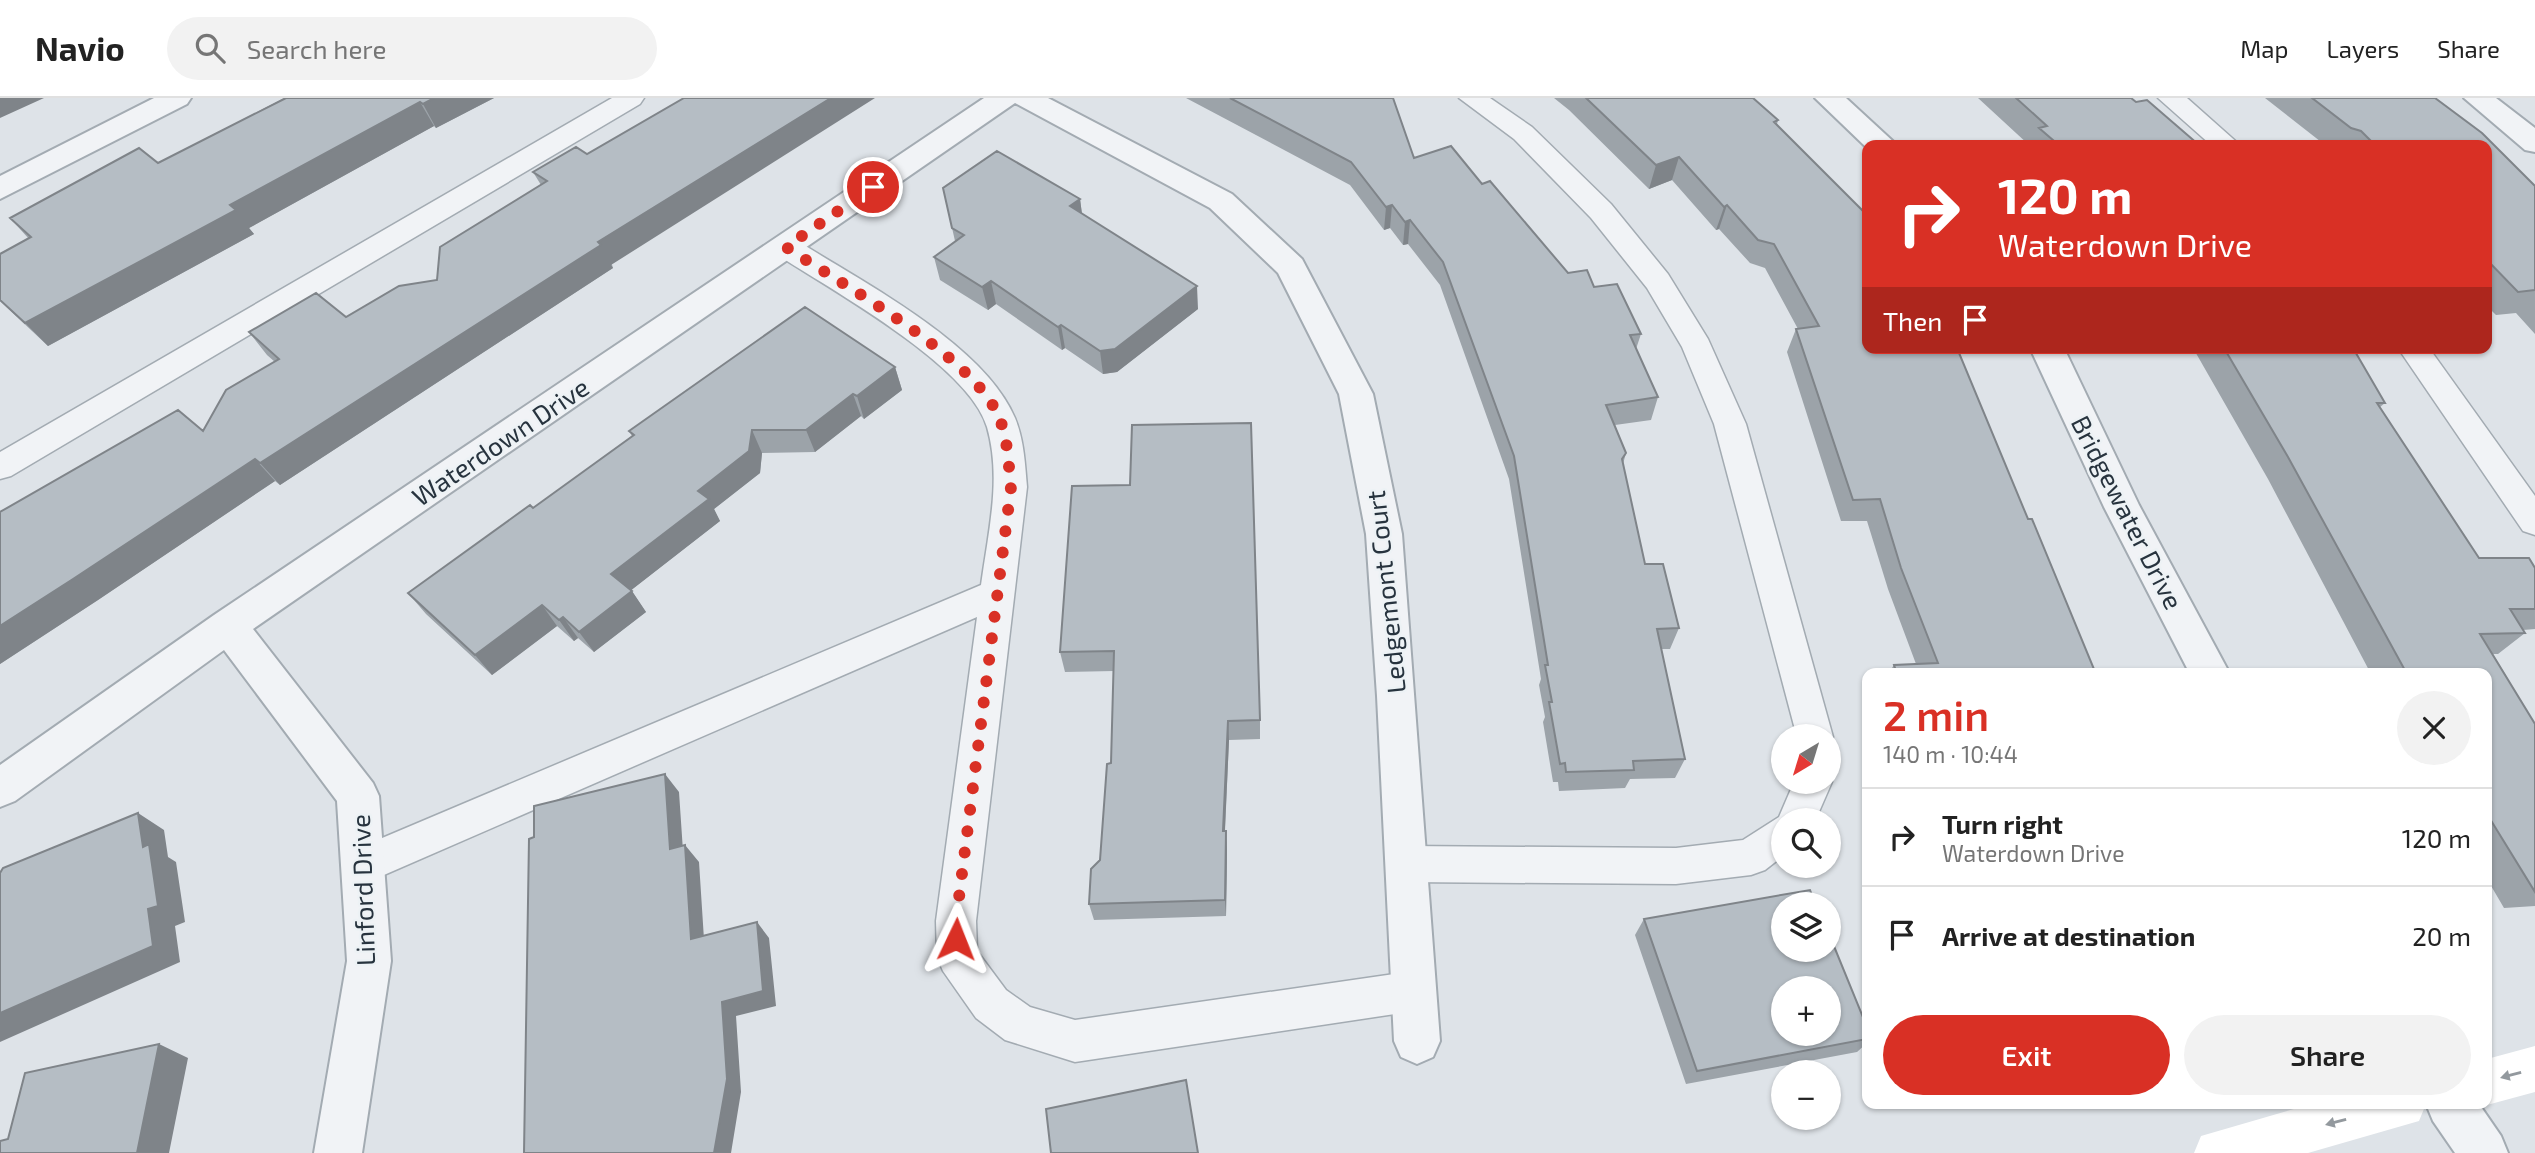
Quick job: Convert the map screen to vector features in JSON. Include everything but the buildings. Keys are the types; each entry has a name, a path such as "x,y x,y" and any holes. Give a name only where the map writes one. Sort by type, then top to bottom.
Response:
{"main road":[{"path":"2492,1081 2535,1069"},
{"path":"2218,1153 2383,1109"}],"street":[{"path":"0,188 177,98"},
{"name":"Waterdown Drive","path":"0,788 228,626 1004,98"},
{"name":"Ledgemont Court","path":"1026,98 1221,201 1291,267 1356,394 1384,534 1417,1041"},
{"path":"1829,98 1876,140"},
{"path":"2478,98 2535,143"},
{"name":"Bridgewater Drive","path":"2050,354 2122,507 2207,668"},
{"name":"Linford Drive","path":"228,626 358,796 369,961 338,1153"},
{"path":"2454,1109 2484,1153"}],"lane":[{"path":"0,467 631,98"},
{"path":"1472,98 1522,133 1601,211 1658,281 1697,347 1730,424 1811,724"},
{"path":"2171,98 2221,140"},
{"path":"786,247 922,338 974,378 997,411 1006,444 1011,487 956,921 957,957 991,1004 1020,1025 1075,1041 1415,991"},
{"path":"2417,354 2535,522"},
{"path":"362,865 996,594"},
{"path":"1407,864 1676,866 1751,857 1771,843"}],"route":[{"path":"873,187 786,247 922,338 974,378 997,411 1006,444 1011,487 956,921 956,939"}]}
